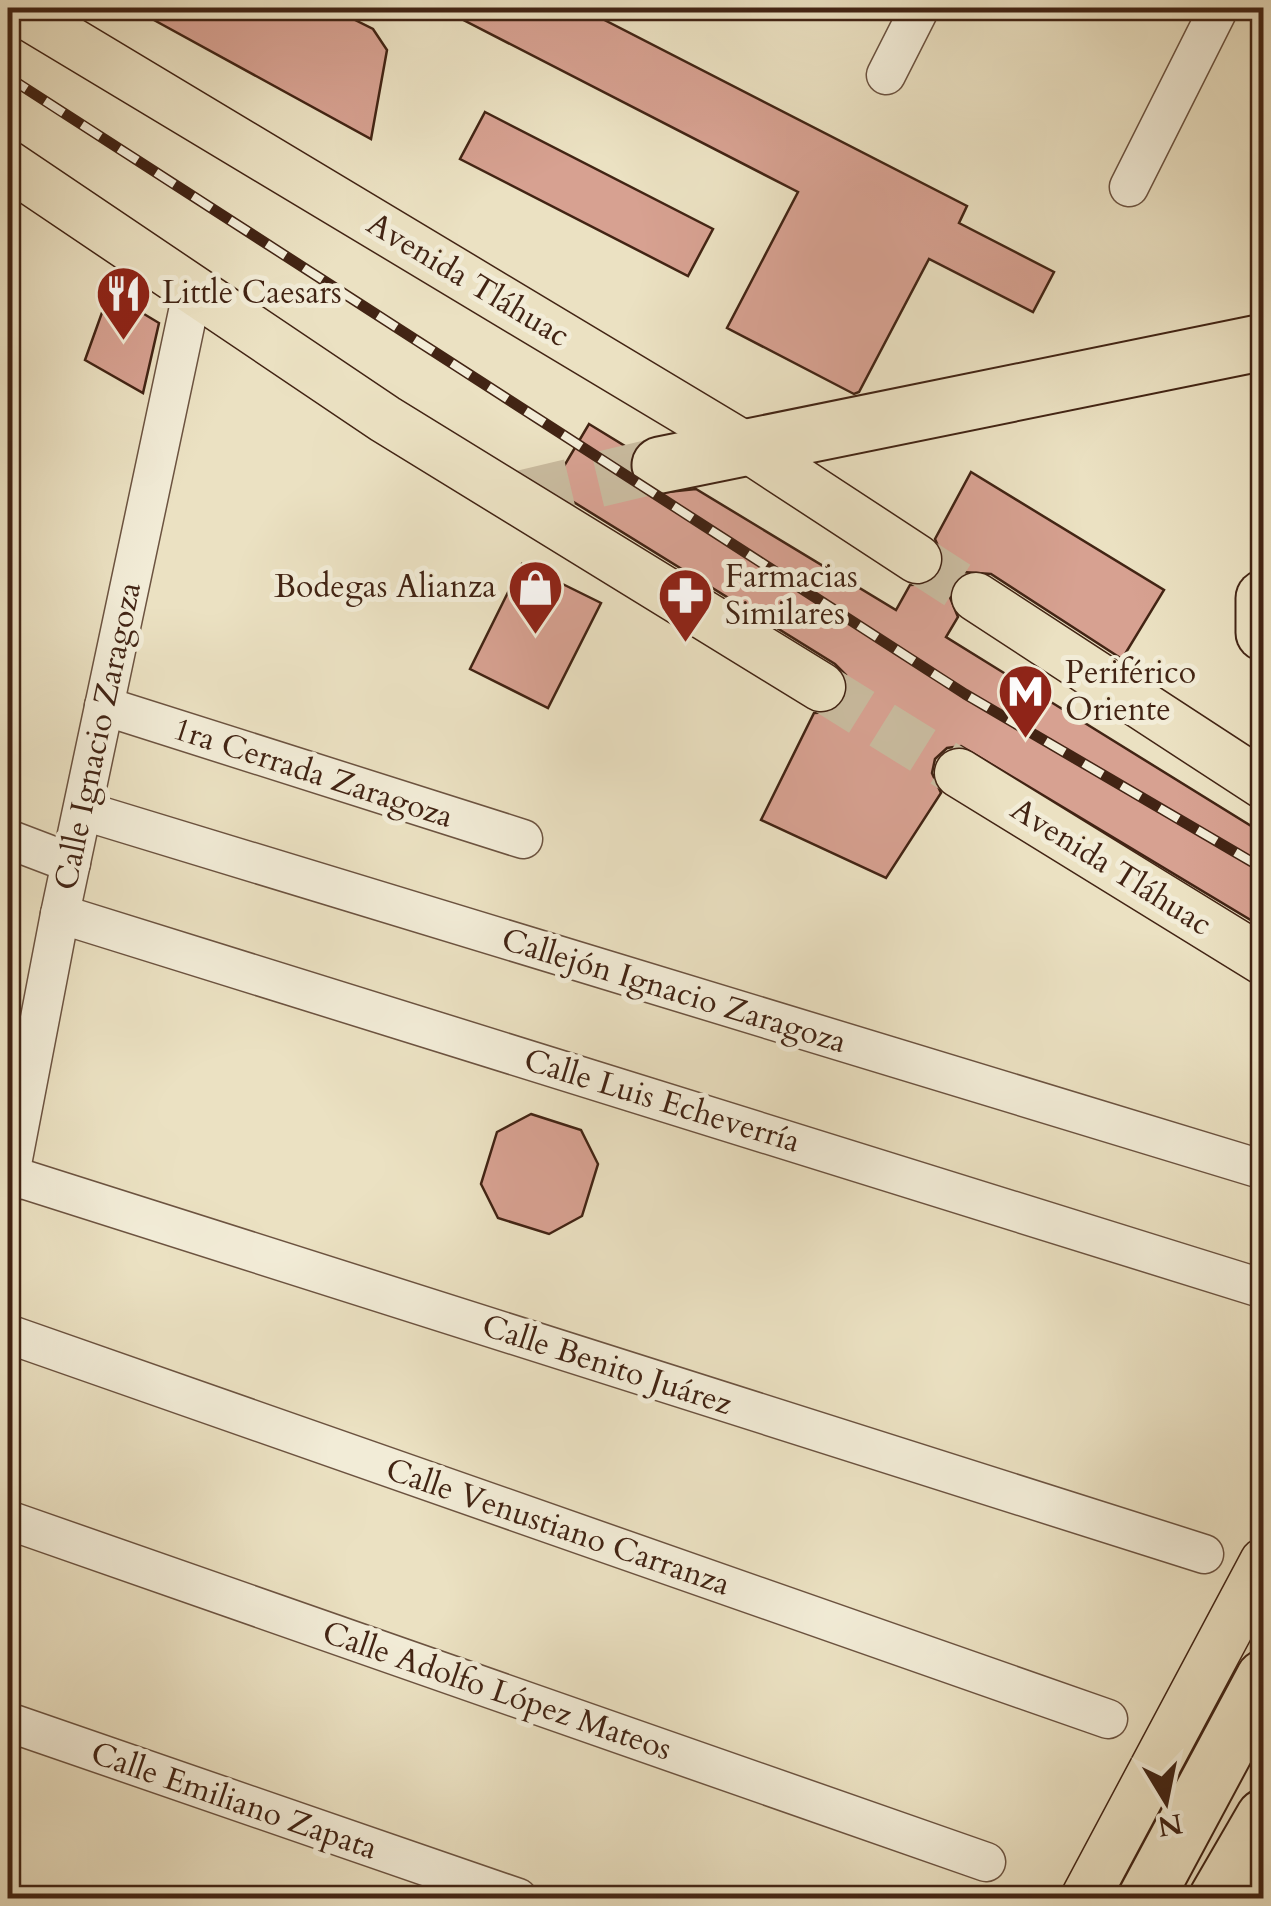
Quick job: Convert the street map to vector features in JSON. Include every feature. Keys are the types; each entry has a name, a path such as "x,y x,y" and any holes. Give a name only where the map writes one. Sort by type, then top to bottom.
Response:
{"highway":[{"path":"660,465 743,445 1264,342"},
{"path":"1146,1898 1264,1678"},
{"path":"1217,1898 1264,1817"}],"main road":[{"name":"Avenida Tláhuac","path":"16,8 743,445 916,559"},
{"path":"8,165 385,420 821,687"},
{"path":"976,597 1264,785"},
{"name":"Avenida Tláhuac","path":"959,772 1264,961"},
{"path":"1085,1898 1264,1562"}],"street":[{"path":"886,74 920,8"},
{"path":"1128,187 1220,8"},
{"name":"Calle Ignacio Zaragoza","path":"8,1180 60,914 194,288"},
{"name":"1ra Cerrada Zaragoza","path":"104,706 523,839"},
{"name":"Callejón Ignacio Zaragoza","path":"84,811 1264,1170"},
{"path":"8,839 71,863"},
{"name":"Calle Luis Echeverría","path":"60,914 1264,1289"},
{"name":"Calle Benito Juárez","path":"8,1180 1204,1554"},
{"name":"Calle Venustiano Carranza","path":"8,1334 1108,1719"},
{"name":"Calle Adolfo López Mateos","path":"8,1520 986,1862"},
{"name":"Calle Emiliano Zapata","path":"8,1722 518,1898"}],"building":[{"path":"132,8 331,8 373,29 387,50 371,139"},
{"path":"440,8 581,8 967,206 959,223 1054,272 1033,312 929,259 859,392 854,394 727,328 798,192"},
{"path":"485,112 713,229 688,276 460,159"},
{"name":"Little Caesars","path":"109,293 159,323 143,393 85,360"},
{"path":"589,424 633,451 630,472 636,485 649,494 696,489 896,610 910,585 928,584 940,573 944,560 935,539 971,472 1164,590 1122,659 991,574 964,572 954,581 949,595 958,617 946,637 1264,834 1264,928 961,746 947,748 935,759 932,773 941,793 886,878 761,820 814,713 833,712 845,700 846,675 835,664 551,488"},
{"name":"Bodegas Alianza","path":"522,564 601,603 548,708 470,669"},
{"path":"531,1114 581,1130 598,1164 582,1216 549,1234 498,1218 481,1184 497,1132"}],"tunnel":[{"path":"517,499 660,465"},
{"path":"917,559 976,597"},
{"path":"821,687 959,773"}],"railway":[{"path":"8,77 965,694 1264,869"}],"place":[{"name":"Little Caesars","path":"123,342"},
{"name":"Bodegas Alianza","path":"535,636"},
{"name":"Farmacias Similares","path":"686,644"},
{"name":"Periférico Oriente","path":"1026,740"}]}
